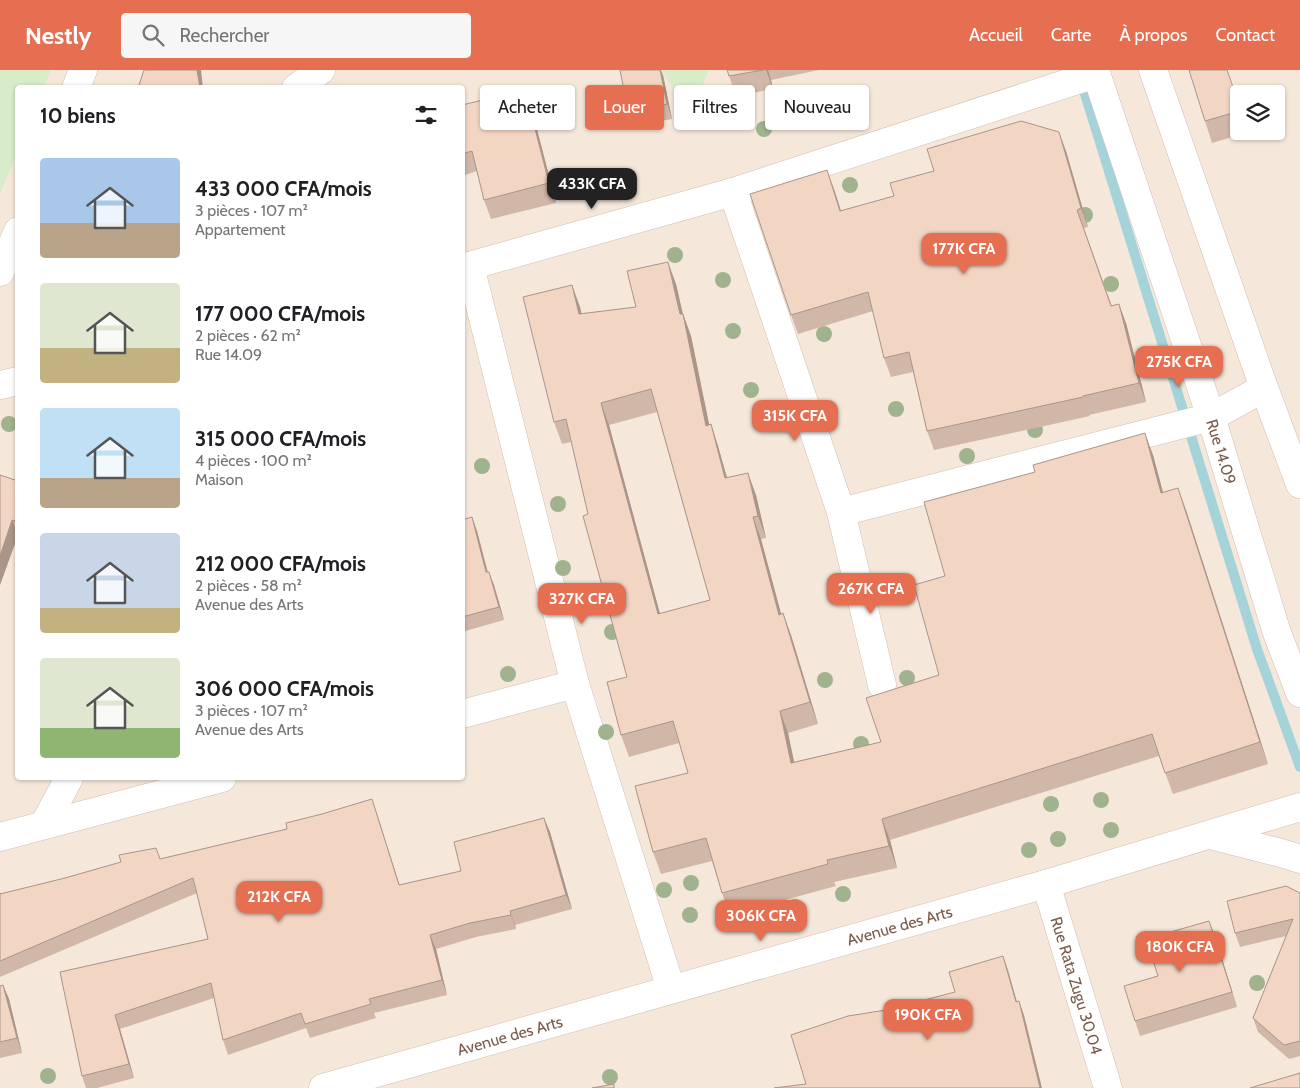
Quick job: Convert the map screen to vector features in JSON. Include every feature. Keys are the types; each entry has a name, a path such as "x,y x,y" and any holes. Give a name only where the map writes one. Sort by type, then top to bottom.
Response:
{"street":[{"path":"77,85 83,70"},
{"path":"300,85 321,70"},
{"path":"1154,70 1264,388 1300,484"},
{"path":"671,989 575,684 466,267 732,192 1095,72"},
{"name":"Rue 14.09","path":"1095,72 1211,417 1276,630 1300,693"},
{"path":"732,192 841,512 882,685"},
{"path":"0,272 15,237"},
{"path":"0,386 15,382"},
{"path":"841,512 1211,417 1264,388"},
{"path":"465,713 575,684"},
{"path":"44,825 68,780"},
{"path":"0,837 214,780"},
{"name":"Avenue des Arts","path":"326,1088 1046,884 1300,807"},
{"path":"1210,835 1300,859"},
{"name":"Rue Rata Zugu 30.04","path":"1046,884 1108,1088"}],"shaded area":[{"path":"0,70 1300,70 1300,1088 0,1088"}],"green space":[{"path":"0,70 51,70 45,85 15,85 15,159 0,194"},
{"path":"662,70 709,70 703,85 674,85 674,90"}],"building":[{"path":"144,70 197,70 200,85 139,85"},
{"path":"620,70 660,70 663,85 623,85"},
{"path":"727,70 763,70 729,76"},
{"path":"1189,70 1227,70 1232,85 1230,85 1230,114 1205,121"},
{"path":"664,89 667,104 664,105"},
{"path":"480,101 480,130 535,130 549,183 484,200 472,151 465,153 465,104"},
{"path":"1021,121 1059,132 1081,208 1077,210 1111,306 1119,304 1139,383 927,431 909,352 884,358 868,292 791,315 750,194 827,170 840,211 894,196 890,183 934,171 927,149"},
{"path":"668,262 680,314 683,314 706,426 711,424 725,478 748,473 758,516 753,517 779,615 783,613 810,702 780,711 791,763 881,742 866,698 939,675 914,585 945,576 924,502 1035,472 1033,465 1145,433 1161,493 1178,488 1260,742 1165,773 1152,734 882,819 889,846 827,860 828,864 722,893 706,838 653,852 635,786 688,773 673,721 621,735 607,682 627,677 583,516 588,514 566,419 554,422 523,297 572,285 579,314 636,307 627,271","holes":["651,389 710,600 658,614 601,403"]},
{"path":"0,475 15,480 15,521 12,520 0,556"},
{"path":"472,517 486,572 489,572 499,607 465,616 465,519"},
{"path":"372,799 399,885 461,871 454,842 544,818 566,895 510,911 511,915 470,923 430,935 442,980 369,999 371,1004 305,1024 301,1013 223,1040 211,983 115,1015 129,1064 82,1076 60,972 208,939 193,878 0,961 0,894 121,862 119,855 156,848 160,859 287,829 286,823"},
{"path":"1286,886 1300,893 1300,1041 1284,1045 1253,1018 1293,919 1235,933 1227,901"},
{"path":"1209,921 1232,992 1135,1021 1124,986 1158,976 1146,939"},
{"path":"1003,956 1016,1002 1019,1001 1040,1088 774,1088 806,1084 791,1035 848,1016 886,1010 955,992 949,972"},
{"path":"3,985 17,1038 0,1042 0,986"},
{"path":"1300,1073 1300,1088 1250,1088"},
{"path":"614,1084 614,1088 592,1088"}],"waterway":[{"path":"1081,81 1257,649 1300,767"}]}
